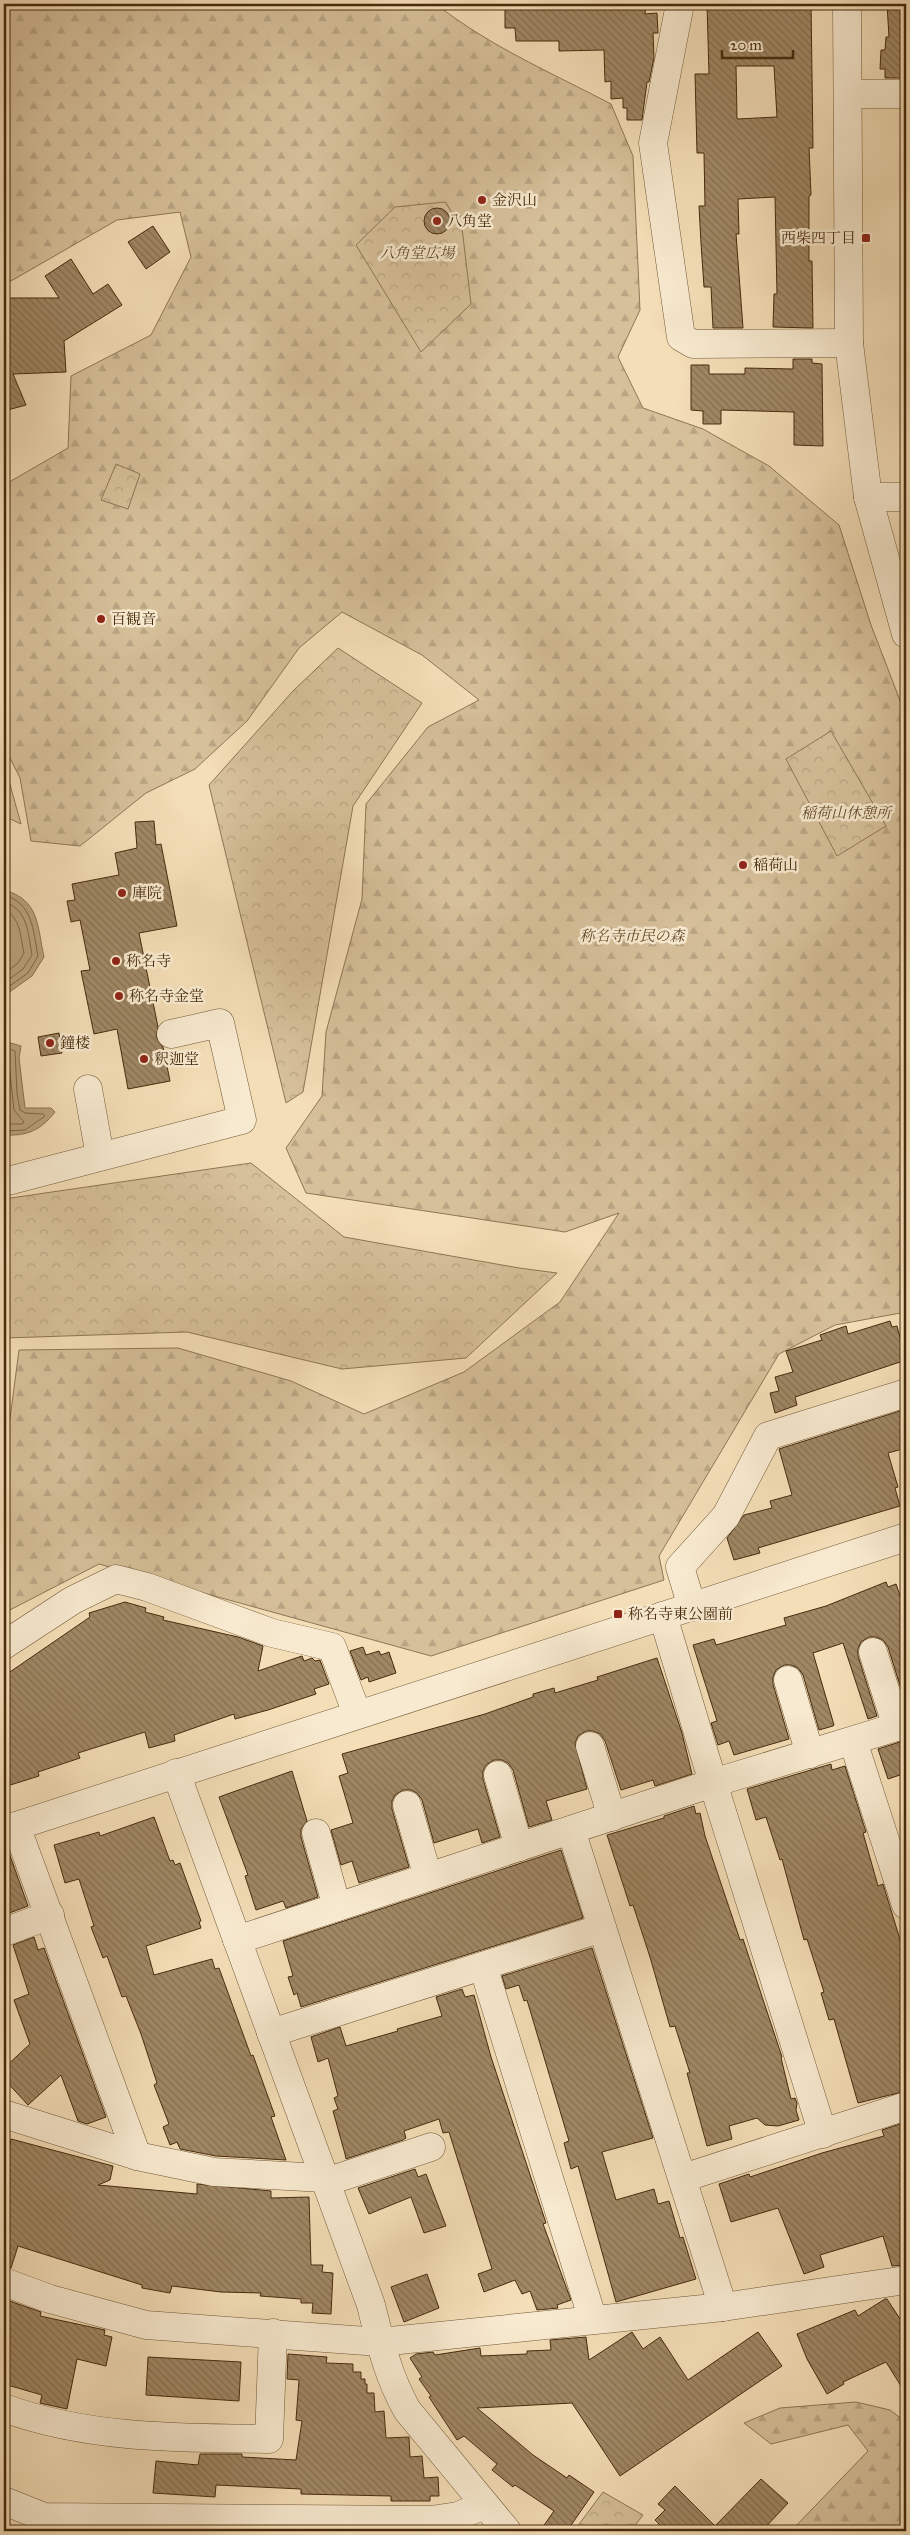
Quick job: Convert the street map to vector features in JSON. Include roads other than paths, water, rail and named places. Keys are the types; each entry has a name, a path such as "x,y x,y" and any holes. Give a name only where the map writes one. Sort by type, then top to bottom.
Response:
{"street":[{"path":"680,4 654,143 681,338 694,344 849,343"},
{"path":"847,4 849,343 868,497 906,634"},
{"path":"848,94 906,94"},
{"path":"868,497 906,497"},
{"path":"4,1182 242,1120 220,1023 172,1034"},
{"path":"88,1089 100,1156"},
{"path":"692,1607 680,1567 726,1516 768,1436 906,1393"},
{"path":"137,2156 50,1916 10,1828 906,1537"},
{"path":"4,1646 72,1600 116,1579 147,1587 272,1633 332,1647 357,1714"},
{"path":"663,1616 822,2134"},
{"path":"237,1940 713,1784 902,1725 873,1652"},
{"path":"788,1680 810,1754"},
{"path":"853,1741 896,1837 906,1905"},
{"path":"590,1746 612,1817"},
{"path":"176,1773 371,2305 380,2342 396,2390 407,2410 507,2531"},
{"path":"498,1775 519,1847"},
{"path":"406,1805 428,1877"},
{"path":"571,1830 723,2307"},
{"path":"316,1833 337,1907"},
{"path":"4,1932 50,1916"},
{"path":"271,2033 602,1928"},
{"path":"483,1966 593,2320"},
{"path":"683,2178 906,2106"},
{"path":"4,2114 137,2156 214,2172 325,2180 430,2145"},
{"path":"4,2282 50,2299 146,2325 380,2342 723,2307 906,2280"},
{"path":"4,2408 25,2416 92,2430 157,2437 269,2439 273,2333"},
{"path":"4,2502 44,2518 204,2519 431,2520 458,2516 484,2505"}],"water":[{"path":"4,890 16,894 31,907 38,925 44,957 32,976 4,996"},
{"path":"4,1041 21,1046 19,1058 25,1108 51,1108 55,1112 44,1124 26,1133 4,1135"}],"place":[{"name":"金沢山","path":"482,200"},
{"name":"八角堂","path":"437,221"},
{"name":"西柴四丁目","path":"866,238"},
{"name":"百観音","path":"101,619"},
{"name":"稲荷山","path":"743,865"},
{"name":"庫院","path":"122,893"},
{"name":"称名寺","path":"116,961"},
{"name":"称名寺金堂","path":"119,996"},
{"name":"鐘楼","path":"50,1043"},
{"name":"釈迦堂","path":"144,1059"},
{"name":"称名寺東公園前","path":"618,1614"}],"park label":[{"name":"八角堂広場","path":"417,253"},
{"name":"稲荷山休憩所","path":"846,813"},
{"name":"称名寺市民の森","path":"632,936"}]}
